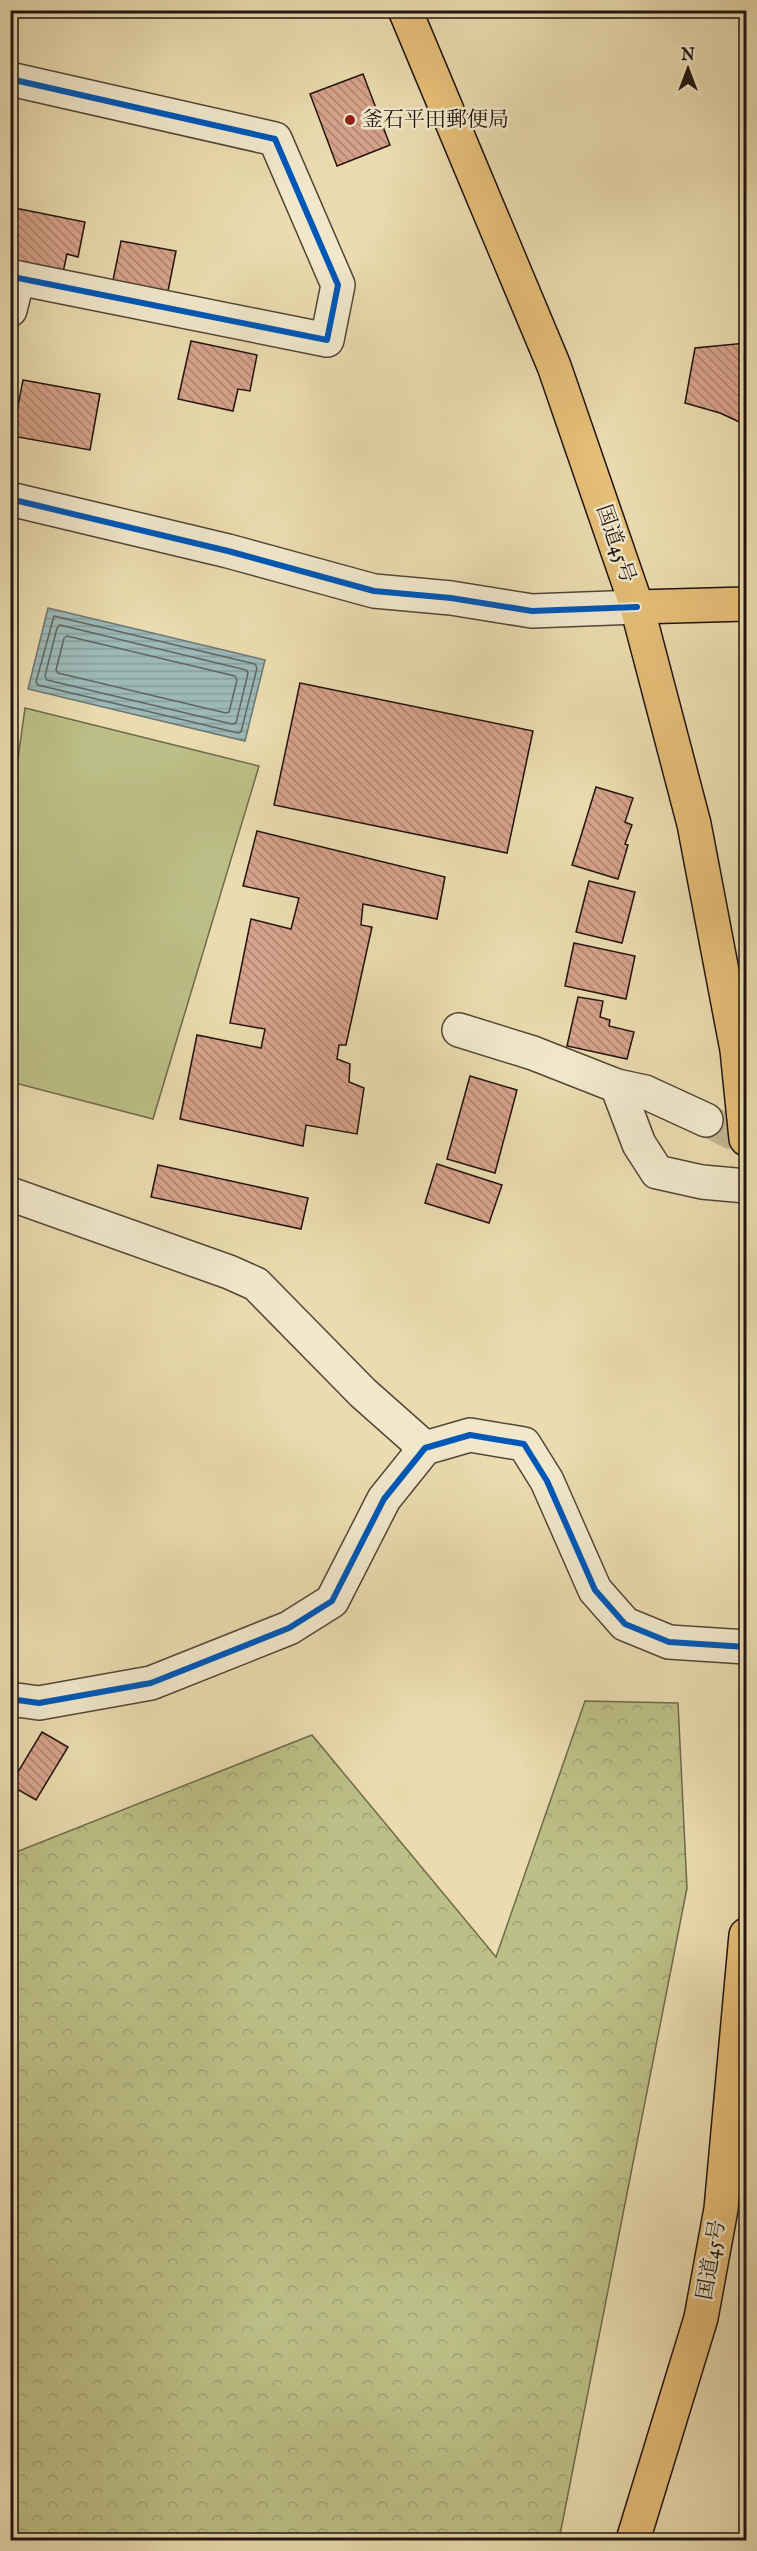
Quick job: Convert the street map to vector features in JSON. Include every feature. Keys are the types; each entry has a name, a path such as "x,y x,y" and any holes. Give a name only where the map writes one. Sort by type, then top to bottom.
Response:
{"main road":[{"name":"国道45号","path":"405,10 554,366 637,607 694,824 737,1050 747,1139"},
{"path":"637,607 747,604"},
{"name":"国道45号","path":"633,2541 701,2318 721,2209 747,1935"}],"street":[{"path":"10,78 275,139 338,285 327,340 14,277 10,310"},
{"path":"10,499 228,551 374,591 451,597 532,611 637,607"},
{"path":"459,1030 533,1053 617,1086 645,1092 706,1120"},
{"path":"617,1086 639,1144 657,1172 702,1182 747,1186"},
{"path":"10,1194 229,1272 256,1284 363,1393 425,1448"},
{"path":"10,1699 39,1703 151,1683 289,1628 332,1601 384,1499 425,1448 470,1435 524,1444 547,1481 596,1590 625,1624 669,1642 747,1647"}],"green space":[{"path":"25,708 259,766 153,1119 11,1082 10,817"},
{"path":"585,1701 678,1703 687,1888 559,2540 11,2540 11,1854 312,1735 496,1957"}],"water":[{"path":"48,608 265,660 245,741 28,689"}],"building":[{"path":"64,10 142,10 142,16 64,15"},
{"path":"363,74 390,145 337,166 310,94"},
{"path":"10,207 85,222 78,257 67,254 62,277 10,268"},
{"path":"121,241 176,251 167,296 112,285"},
{"path":"191,341 257,355 250,391 238,389 233,411 178,399"},
{"path":"746,343 746,425 720,413 685,403 695,348"},
{"path":"23,380 100,394 90,450 12,436"},
{"path":"300,683 533,731 507,853 274,805"},
{"path":"596,787 633,798 625,822 632,825 625,844 628,845 618,879 572,865"},
{"path":"257,831 445,877 437,919 363,904 361,925 372,927 346,1045 339,1045 337,1059 350,1064 349,1082 364,1088 357,1134 306,1125 303,1146 180,1119 197,1035 261,1048 265,1029 230,1023 251,919 291,929 299,898 243,886"},
{"path":"589,881 635,892 622,943 576,932"},
{"path":"574,943 635,956 626,999 565,986"},
{"path":"578,997 603,1001 600,1017 610,1020 609,1026 634,1032 627,1059 567,1046"},
{"path":"470,1076 517,1090 495,1173 447,1159"},
{"path":"437,1164 502,1185 489,1223 425,1203"},
{"path":"158,1165 308,1198 301,1229 151,1197"},
{"path":"42,1732 68,1747 36,1800 10,1785"}],"tunnel":[{"path":"706,1120 746,1140"}],"cycle path":[{"path":"10,79 275,139 338,285 327,340 18,278"},
{"path":"10,499 228,551 374,591 451,598 532,611 637,607"},
{"path":"10,1699 39,1703 151,1683 289,1628 332,1601 384,1499 425,1448 470,1435 524,1444 547,1481 595,1590 625,1624 669,1642 746,1647"}],"place":[{"name":"釜石平田郵便局","path":"350,120"}]}
